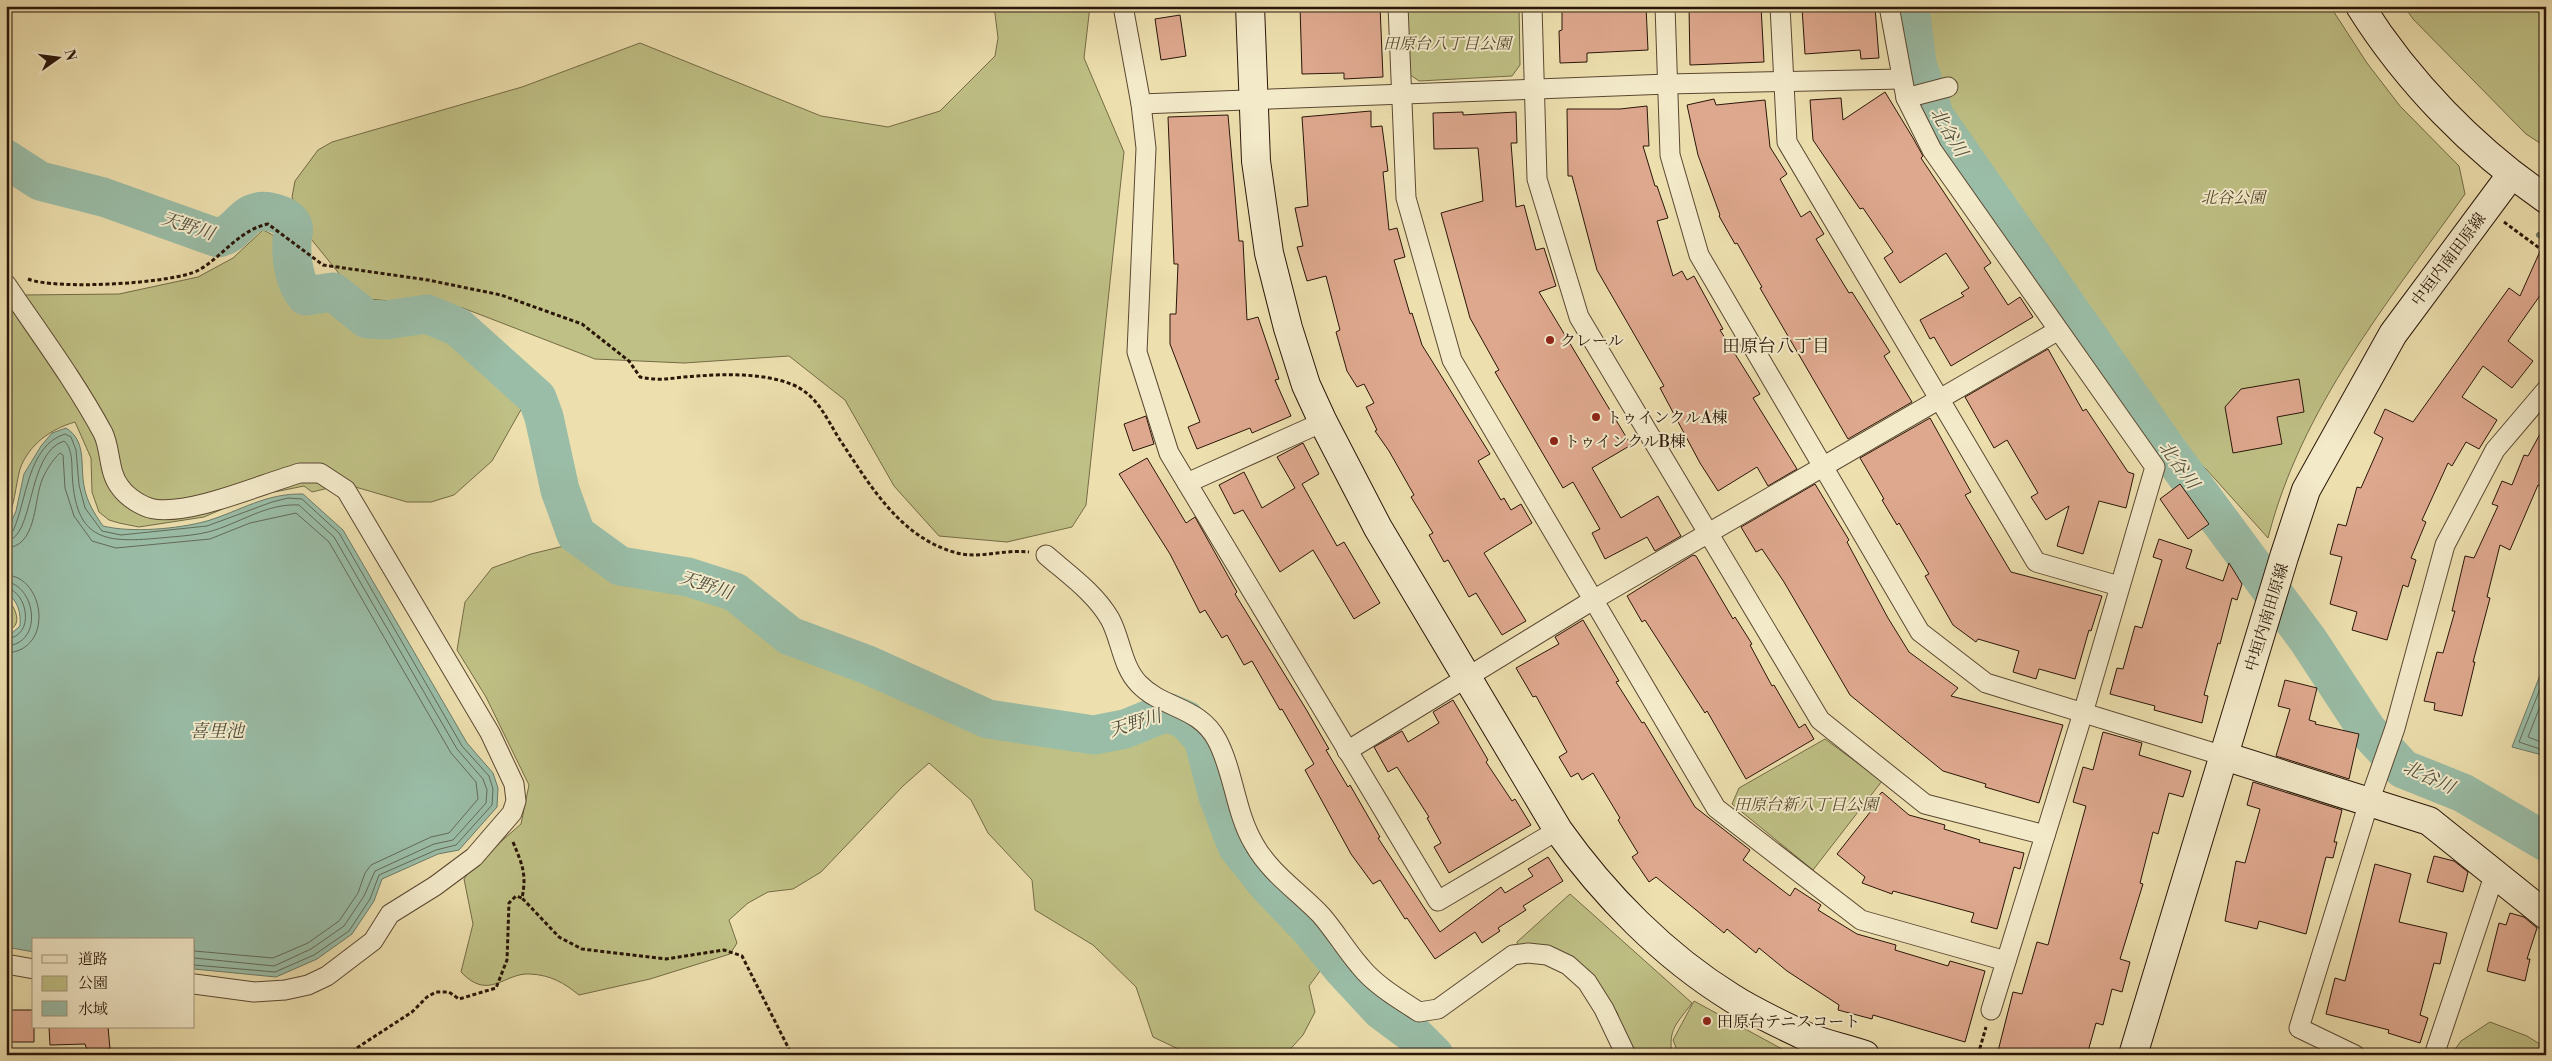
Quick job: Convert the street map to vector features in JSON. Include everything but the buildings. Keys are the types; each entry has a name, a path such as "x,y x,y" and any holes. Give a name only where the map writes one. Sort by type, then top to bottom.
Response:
{"street":[{"path":"1122,6 1141,104 1146,148 1137,352 1169,453 1438,901 1558,830"},
{"path":"1250,6 1256,161 1269,253 1288,328 1306,385 1378,528 1558,830 1584,868 1635,921 1684,963 1732,999 1805,1036 1865,1055"},
{"path":"1398,6 1406,198 1452,360 1716,808 1861,920 2006,962"},
{"path":"1532,6 1537,179 1579,317 1820,720 1926,804 2045,835"},
{"path":"1665,6 1670,155 1699,255 1920,632 1986,683 2429,821 2546,915"},
{"path":"1780,6 1782,82 1787,142 2036,562 2119,586"},
{"path":"1889,6 1900,79 1910,97 1932,150 2057,331 2112,404 2154,467 2083,713 1991,1010"},
{"path":"2360,6 2379,36 2438,107 2511,175 2546,199"},
{"path":"1141,104 1401,96 1668,84 1900,79"},
{"path":"1910,97 1948,86"},
{"name":"中垣内南田原線","path":"2133,1055 2265,618 2306,490 2393,334 2511,175"},
{"path":"14,280 104,436 110,462 119,486 134,500 153,509 185,510 300,473 320,473 346,490 490,733 514,784 516,801 512,814 474,857 435,886 390,914 373,941 327,976 308,986 286,990 254,992 195,984"},
{"path":"1347,751 1468,679 1593,600 1710,534 1823,466 2057,331"},
{"path":"2355,1055 2299,1028 2369,802 2395,728 2445,546 2495,450 2546,390"},
{"path":"1187,483 1323,422"},
{"path":"1046,555 1098,600 1111,621 1124,658 1138,683 1154,697 1188,710 1203,721 1217,740 1254,844 1291,890 1320,915 1361,968 1393,996 1419,1012 1438,1009 1513,955 1528,953 1547,955 1568,965 1587,982 1604,1009 1626,1055"},
{"path":"2434,1055 2495,873"},
{"path":"6,964 32,969"}],"path":[{"path":"2502,220 2546,253"},
{"path":"14,280 63,286 174,277 196,271 219,257 237,239 254,227 268,224 323,265 428,280 502,295 582,324 629,361 640,376 658,381 696,376 766,377 792,384 816,400 892,514 924,540 958,553 985,556 1026,552 1046,555"},
{"path":"505,824 523,866 525,882 522,898"},
{"path":"346,1055 412,1012 427,997 436,992 449,992 459,999 496,988 507,960 509,903 516,896 522,898 559,936 582,949 666,959 724,950 742,956 792,1055"},
{"path":"1978,1055 1991,1010"}],"green space":[{"path":"994,6 1090,6 1084,58 1124,152 1086,505 1072,527 1007,542 939,536 894,486 845,400 789,356 684,363 595,359 463,308 369,299 354,292 303,229 292,197 295,181 318,150 332,142 522,87 640,43 821,116 888,127 940,111 995,56 998,38"},
{"name":"田原台八丁目公園","path":"1408,6 1519,6 1520,65 1512,76 1419,81 1409,74"},
{"name":"北谷公園","path":"1921,6 2330,6 2367,63 2400,106 2459,166 2465,194 2350,357 2325,400 2302,444 2283,490 2268,538 2206,469 2181,449 2137,383 2047,262 1965,143 1942,97 1929,59"},
{"path":"2404,6 2546,6 2546,147 2526,134 2413,19"},
{"path":"263,230 281,242 289,275 307,302 328,301 340,311 367,324 388,325 408,321 435,324 478,348 524,395 523,406 492,461 454,495 431,502 407,502 345,484 312,492 304,486 250,497 204,517 139,527 109,520 99,512 92,492 91,458 75,422 49,433 29,452 20,469 13,503 6,523 6,287 23,295 119,294 198,277 233,258"},
{"path":"568,545 616,570 630,571 798,627 850,654 923,700 940,716 1002,735 1064,744 1113,744 1157,720 1185,727 1234,856 1251,873 1276,909 1304,937 1320,971 1309,986 1315,1012 1303,1035 1285,1055 1191,1055 1153,1037 1136,987 1093,945 1035,910 1032,880 988,833 971,800 929,763 903,786 821,872 793,889 768,892 748,903 729,920 737,943 730,954 650,979 579,995 557,980 538,975 521,975 489,985 480,985 471,981 461,972 473,924 464,879 472,867 521,824 529,785 486,697 457,650 465,602 492,568 531,554"},
{"path":"6,597 15,611 17,621 12,629 6,631"},
{"name":"田原台新八丁目公園","path":"1825,739 1882,781 1813,870 1732,804 1739,788"},
{"path":"1570,894 1692,1003 1673,1032 1671,1038 1672,1055 1631,1055 1617,1012 1572,961 1519,954 1517,942"},
{"name":"田原台テニスコート","path":"1694,1001 1793,1055 1679,1055 1673,1040"},
{"path":"2490,1022 2527,1036 2546,1048 2546,1055 2451,1055 2461,1041"}],"water":[{"name":"喜里池","path":"66,428 73,433 77,440 80,447 85,492 91,507 103,526 141,530 182,526 207,521 265,499 290,494 303,494 343,530 467,743 493,773 498,788 497,807 459,850 438,854 382,879 374,901 352,934 317,959 276,977 195,969 195,938 32,938 32,952 6,947 6,635 12,633 20,626 20,621 16,603 6,592 6,533 16,511 24,474 41,446 52,433"},
{"path":"2546,660 2546,756 2512,747"}],"waterway":[{"name":"北谷川","path":"1910,6 1917,64 1935,117 2166,448 2308,640 2367,730 2403,769 2463,793 2546,842"},
{"name":"天野川","path":"6,159 40,181 103,197 218,238 232,231 253,213 261,211 280,215 289,220 294,228 292,239 294,270 302,291 306,296 333,292 367,319 386,320 427,314 458,327 537,398 544,417 560,490 576,534 620,566 688,577 735,592 790,636 868,665 988,719 1094,735 1125,729 1167,712 1186,720 1203,739 1218,796 1237,846 1268,885 1310,929 1342,968 1381,1010 1412,1033 1434,1055"},
{"path":"2539,235 2546,239"}],"place":[{"name":"クレール","path":"1550,340"},
{"name":"トゥインクルA棟","path":"1596,417"},
{"name":"トゥインクルB棟","path":"1554,441"},
{"name":"田原台テニスコート","path":"1707,1021"}],"district":[{"name":"田原台八丁目","path":"1776,346"}]}
